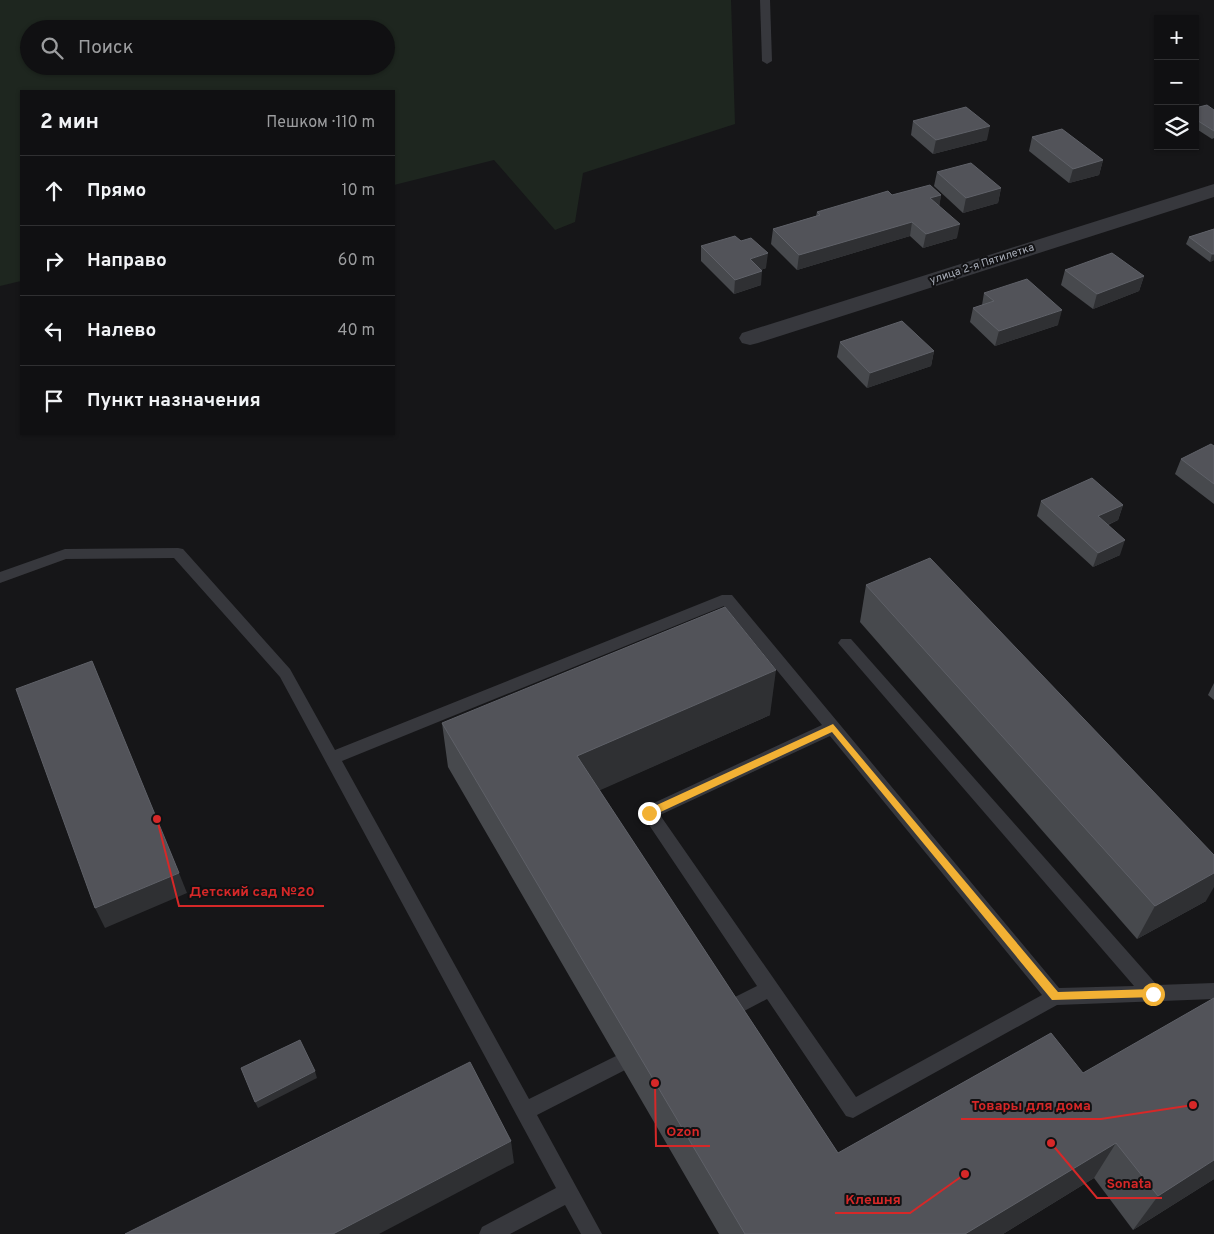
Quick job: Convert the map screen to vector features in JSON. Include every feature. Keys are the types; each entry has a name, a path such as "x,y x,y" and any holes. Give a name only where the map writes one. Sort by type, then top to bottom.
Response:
{"street":[{"name":"улица 2-я Пятилетка","path":"750,338 1214,190"}],"lane":[{"path":"765,0 767,61"},
{"path":"0,578 65,554 178,553 285,673 592,1234"},
{"path":"332,758 727,598 1055,997"},
{"path":"846,644 1153,994"},
{"path":"833,727 649,813 853,1109 1055,997 1214,992"},
{"path":"716,1016 770,989"},
{"path":"525,1111 620,1063"},
{"path":"489,1234 568,1192"}],"shaded area":[{"path":"0,0 731,0 735,124 583,173 575,222 555,230 494,160 395,185 395,90 20,90 20,281 0,286"}],"building":[{"path":"1207,105 1214,110 1214,131 1199,122 1199,107"},
{"path":"966,107 990,126 936,140 913,121"},
{"path":"1062,129 1103,160 1073,169 1032,137"},
{"path":"971,163 1001,188 966,198 937,172"},
{"path":"930,185 941,195 930,198 960,224 926,234 912,222 799,255 773,229 820,215 817,212 888,191 892,195"},
{"path":"1214,229 1214,254 1189,237"},
{"path":"735,236 741,241 751,238 768,253 750,259 762,271 735,280 701,246"},
{"path":"1112,253 1144,276 1097,294 1065,270"},
{"path":"1027,279 1062,310 999,331 973,308 994,301 984,293"},
{"path":"902,321 934,351 870,373 840,342"},
{"path":"1211,444 1214,446 1214,484 1181,459"},
{"path":"1092,478 1123,505 1098,516 1125,540 1098,553 1041,501"},
{"path":"930,558 1214,855 1214,873 1155,906 866,585"},
{"path":"725,607 776,670 577,756 838,1153 1051,1033 1083,1073 1214,998 1214,1160 1158,1196 1116,1143 965,1234 745,1234 442,723"},
{"path":"92,661 179,873 95,908 16,689"},
{"path":"300,1040 315,1071 255,1102 241,1068"},
{"path":"470,1062 511,1141 333,1234 125,1234"}],"place":[{"name":"Детский сад №20","path":"157,819"},
{"name":"Ozon","path":"655,1083"},
{"name":"Товары для дома","path":"1193,1105"},
{"name":"Sonata","path":"1051,1143"},
{"name":"Клешня","path":"965,1174"}],"route":[{"path":"649,813 833,727 1055,997 1153,994"}]}
